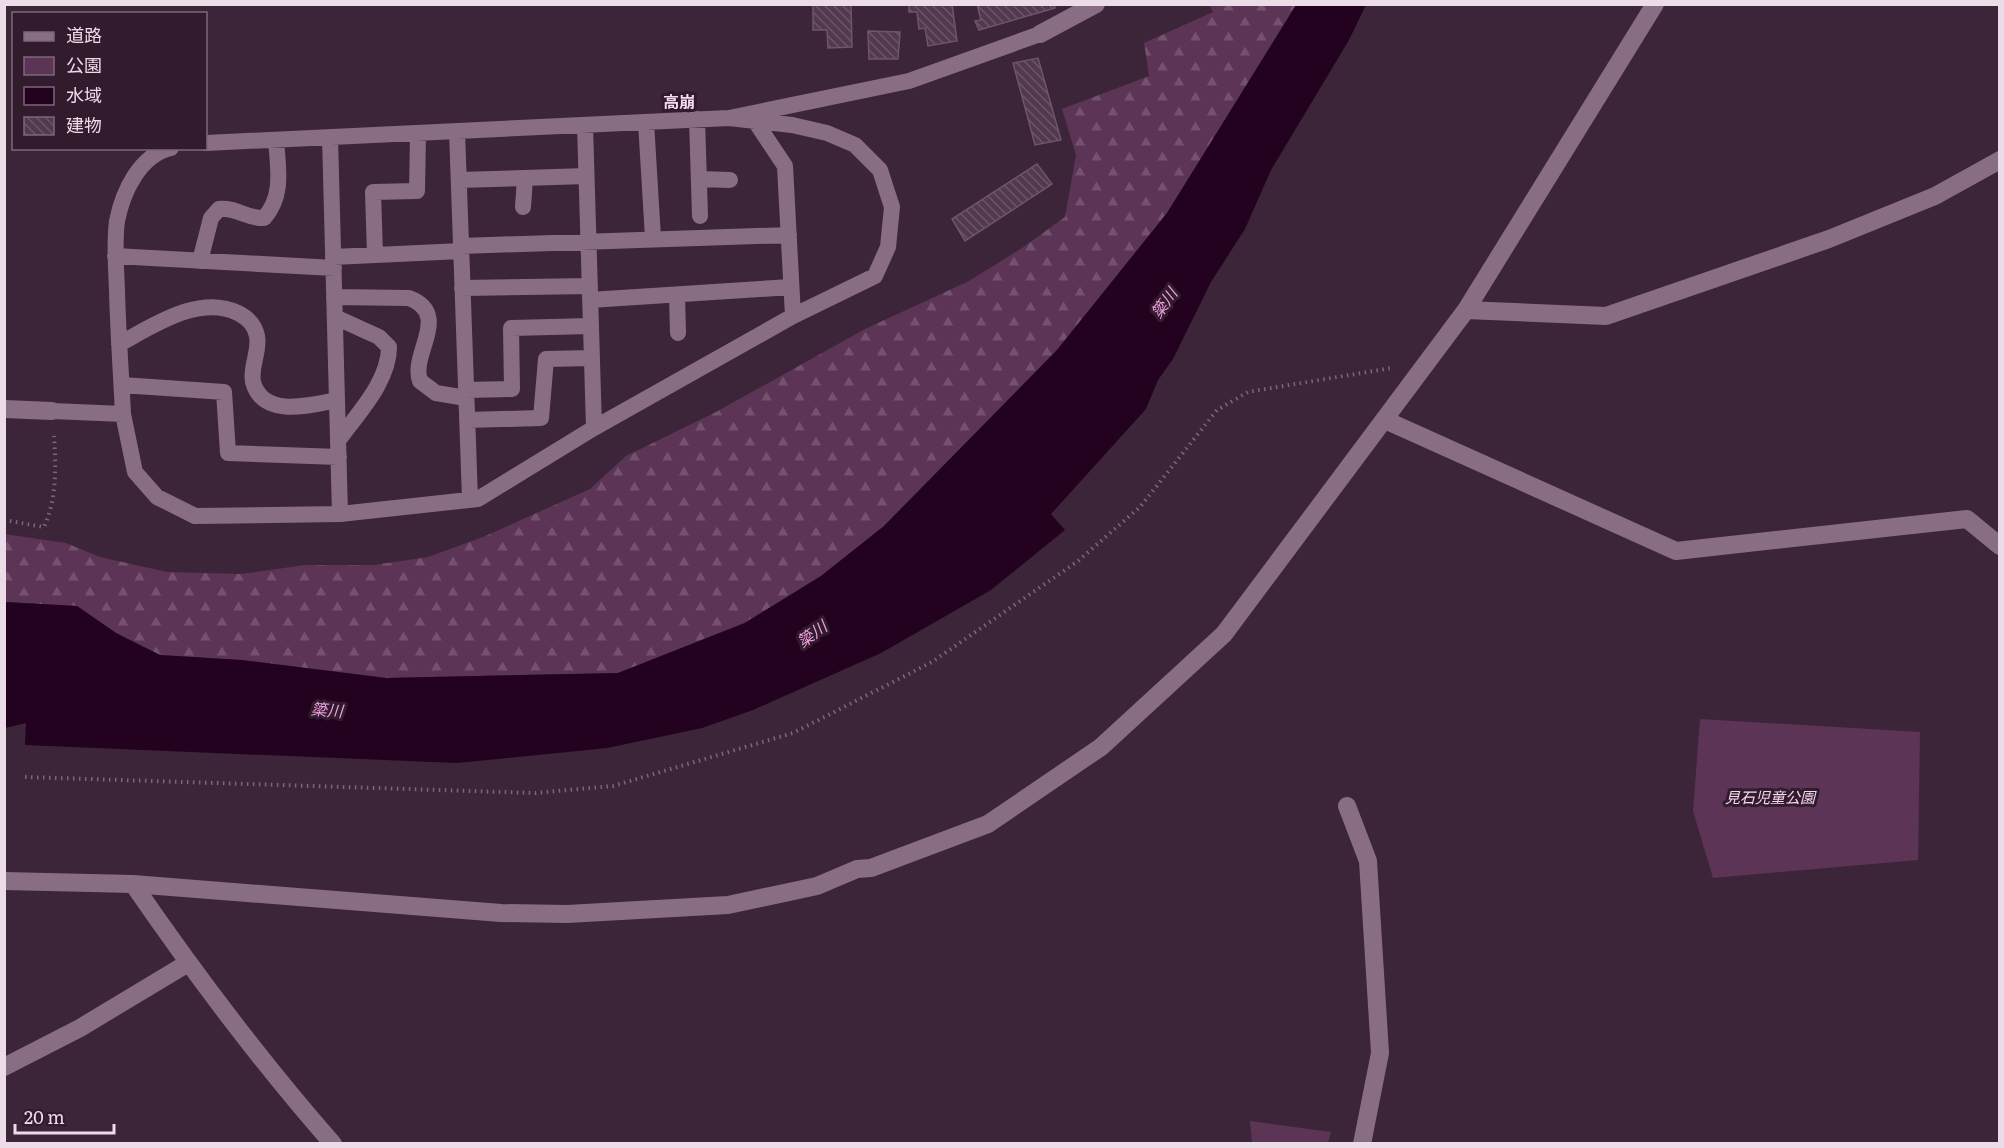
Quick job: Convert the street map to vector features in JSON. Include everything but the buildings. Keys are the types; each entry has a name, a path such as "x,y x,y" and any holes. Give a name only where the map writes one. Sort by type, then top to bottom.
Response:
{"street":[{"path":"1040,34 1096,4"},
{"path":"4,881 133,884 501,913 567,914 728,905 816,886 857,869 871,868 988,824 1101,747 1224,634 1466,310 1655,4"},
{"path":"1466,310 1606,316 1839,234 1935,196 2000,160"},
{"path":"4,409 52,411"},
{"path":"1384,420 1676,551 1967,519 2000,546"},
{"path":"1347,806 1368,861 1380,1053 1362,1143"},
{"path":"133,884 188,963 280,1082 333,1143"},
{"path":"4,1066 80,1028 188,963"}],"lane":[{"path":"729,118 909,81 1040,34"},
{"path":"164,150 157,152 136,173 123,198 119,214 116,256 123,414 135,472 157,497 195,516 340,514 478,499 594,428 793,316 875,276 888,247 892,207 879,170 855,145 827,133 755,121 729,118 697,119 207,143"},
{"path":"697,119 700,216"},
{"path":"755,121 785,166 793,316"},
{"path":"646,122 653,238"},
{"path":"585,125 594,428"},
{"path":"457,131 470,500"},
{"path":"375,255 373,192 417,191 418,134"},
{"path":"330,137 340,514"},
{"path":"200,261 211,218 219,209 230,208 254,219 264,219 273,209 279,193 276,140"},
{"path":"459,180 586,176"},
{"path":"523,207 525,178"},
{"path":"699,179 730,180"},
{"path":"116,256 200,261 333,262 375,255 588,240 789,235"},
{"path":"462,288 677,295 791,286"},
{"path":"677,295 678,333"},
{"path":"334,297 409,298 418,302 425,312 429,333 417,364 420,381 436,393 466,394 512,389 511,328 591,326"},
{"path":"119,344 197,308 216,307 232,310 245,316 254,326 258,338 253,381 262,396 276,405 294,407 337,400"},
{"path":"335,317 379,337 389,347 389,357 379,381 338,449"},
{"path":"467,420 541,418 546,359 592,358"},
{"path":"122,385 224,392 228,453 338,449"},
{"path":"52,411 123,414"}],"path":[{"path":"25,777 535,793 613,786 771,740 793,733 932,662 1078,561 1140,507 1217,410 1248,392 1427,363"},
{"path":"4,520 44,527 51,513 56,472 52,411"}],"green space":[{"path":"1209,5 1296,5 1167,213 1057,350 884,526 821,576 744,623 618,673 386,678 241,660 160,655 116,633 77,606 5,602 4,534 66,543 100,557 167,572 241,574 305,565 374,565 428,557 483,537 590,489 626,456 716,412 865,329 969,281 1022,248 1065,217 1076,155 1062,109 1149,76 1144,43 1213,12"},
{"name":"見石児童公園","path":"1700,719 1920,732 1918,860 1713,878 1693,811"},
{"path":"1250,1121 1331,1132 1328,1143 1252,1143"}],"water":[{"name":"簗川","path":"1296,5 1366,5 1349,40 1271,170 1245,229 1211,282 1173,359 1158,380 1146,409 1051,514 1065,530 991,590 881,653 753,710 702,728 607,748 457,763 25,745 26,723 5,728 5,602 77,606 116,633 160,655 241,660 386,678 618,673 745,623 821,576 884,526 1057,350 1167,213"}],"district":[{"name":"高崩","path":"679,102"}]}
